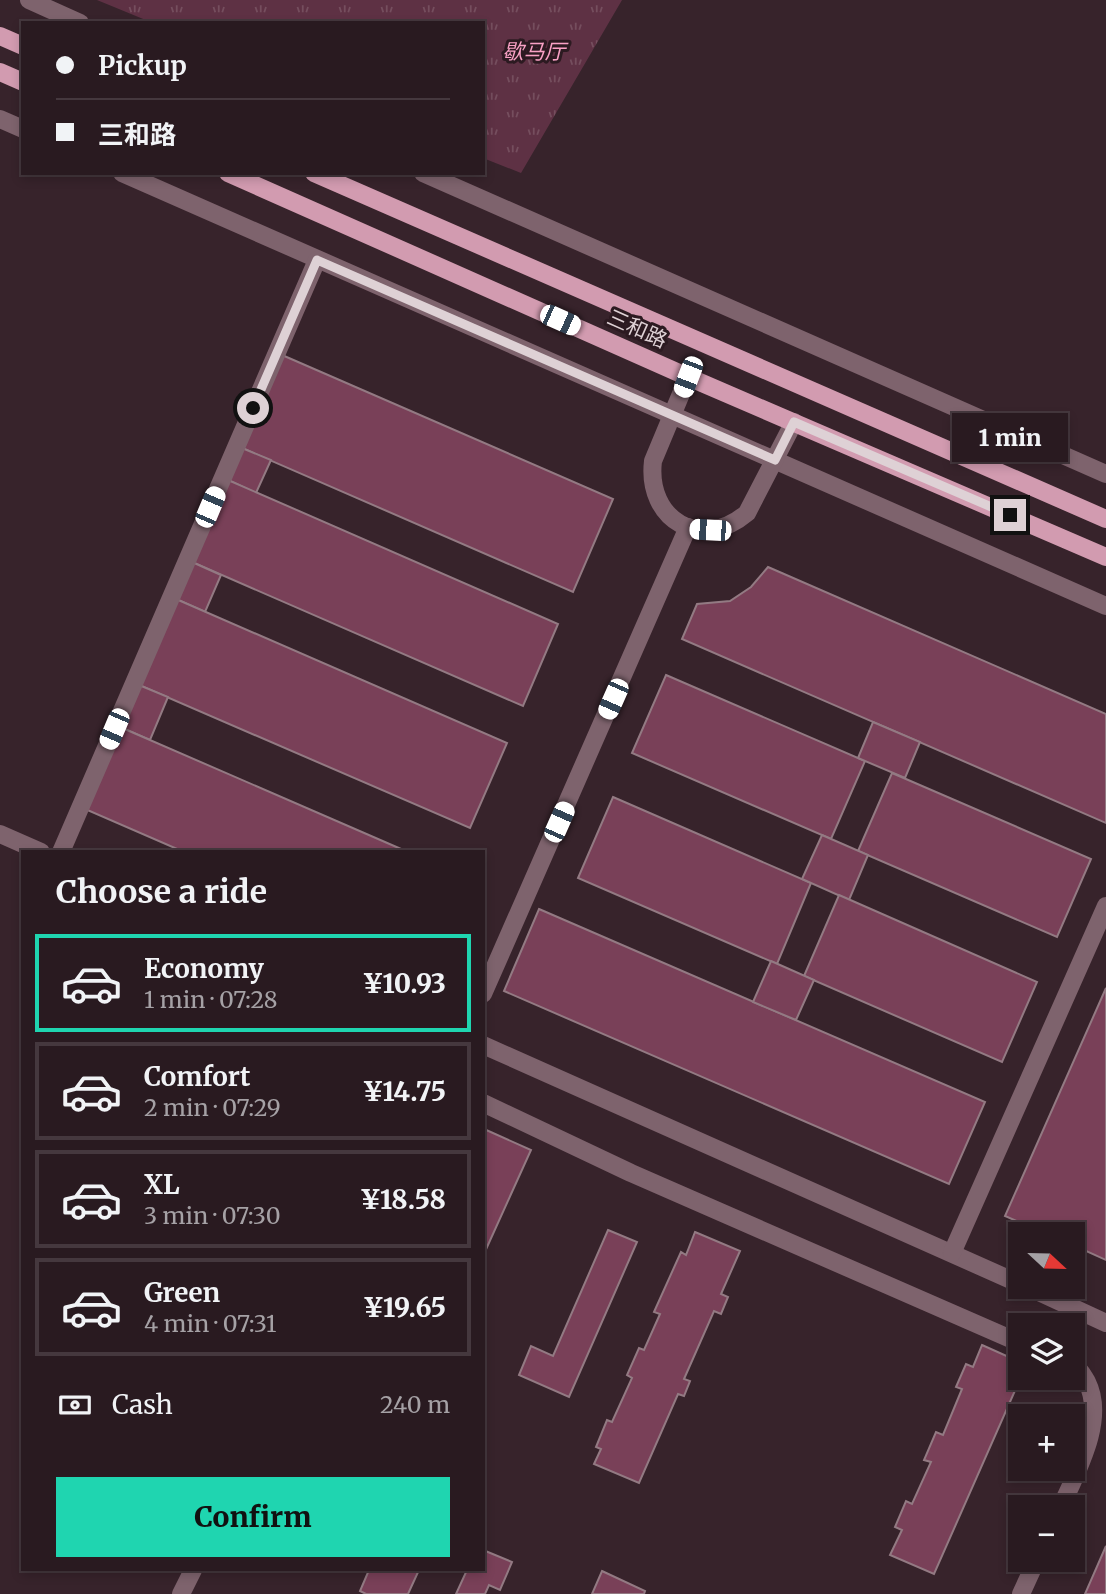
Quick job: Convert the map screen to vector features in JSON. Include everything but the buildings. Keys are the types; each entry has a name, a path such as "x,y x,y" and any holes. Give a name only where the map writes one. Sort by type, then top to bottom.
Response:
{"main road":[{"path":"0,36 21,45"},
{"path":"0,72 21,81"},
{"name":"三和路","path":"233,175 688,377 1106,556"},
{"name":"三和路","path":"319,175 1106,519"}],"street":[{"path":"29,0 76,21"},
{"path":"0,119 21,128"},
{"path":"126,175 1106,606"},
{"path":"428,175 1106,474"},
{"path":"62,850 317,260"},
{"path":"688,377 653,461 652,483 664,510 688,527 710,530 736,522 755,502 794,422"},
{"path":"485,989 688,527"},
{"path":"0,834 36,850"},
{"path":"952,1253 1106,906"},
{"path":"485,1046 1008,1279"},
{"path":"485,1104 631,1172 1008,1338"},
{"path":"1054,1299 1106,1323"},
{"path":"1066,1495 1094,1434 1094,1392 1085,1378"},
{"path":"181,1594 192,1571"},
{"path":"1021,1594 1031,1572"}],"green space":[{"name":"歇马厅","path":"97,0 622,0 521,173 485,159 485,21 148,21"}],"route":[{"path":"253,408 317,260 775,460 794,422 1010,515"}]}
